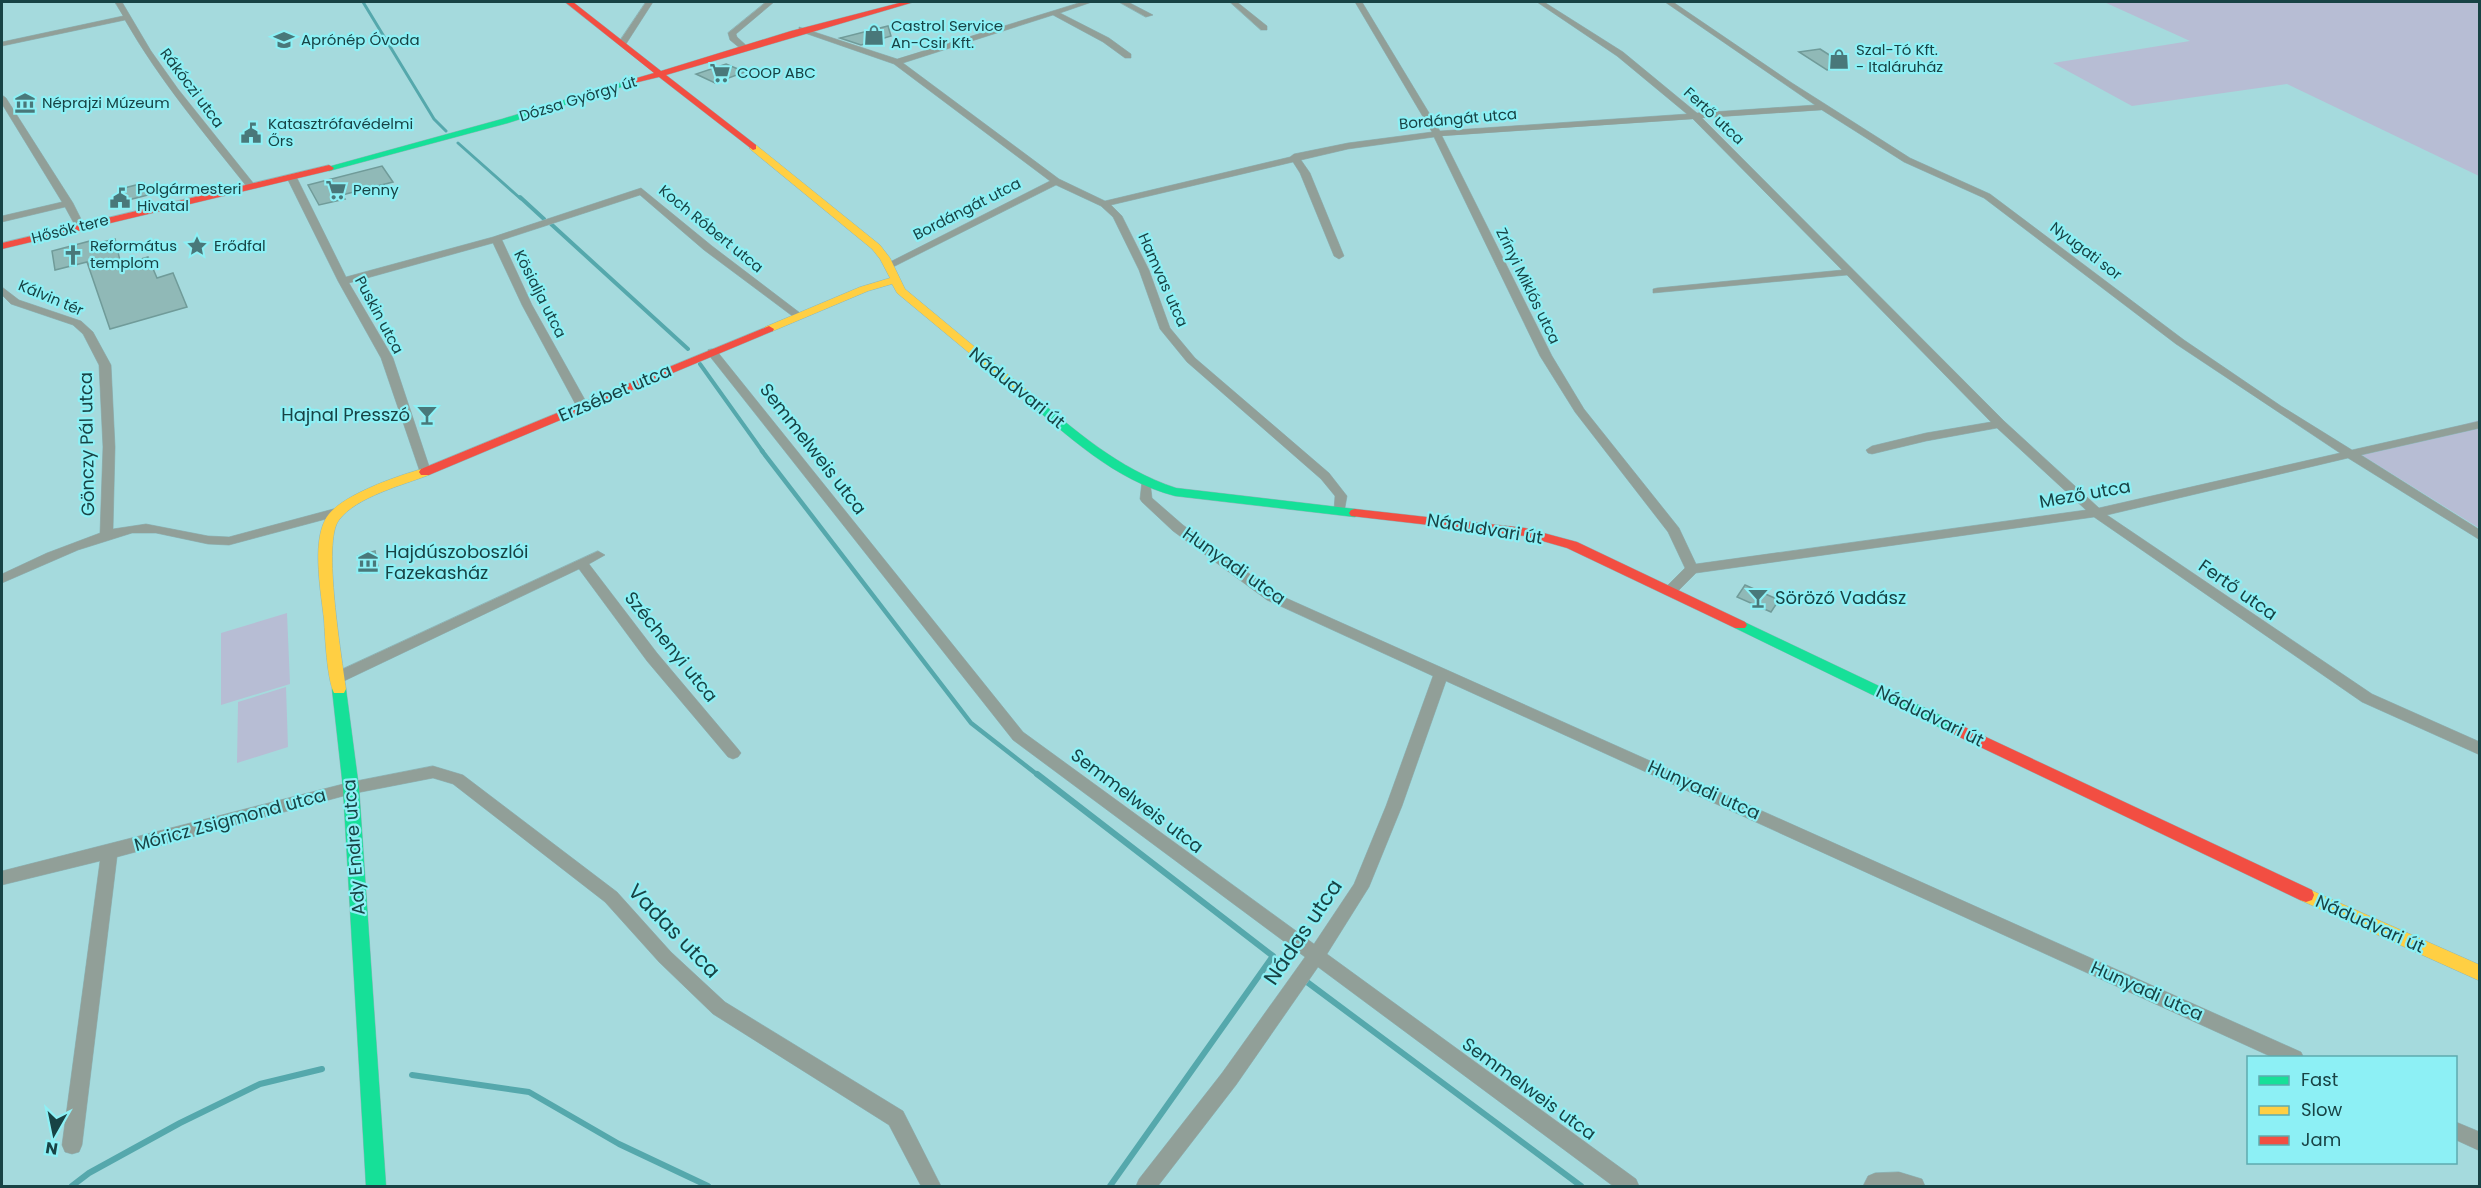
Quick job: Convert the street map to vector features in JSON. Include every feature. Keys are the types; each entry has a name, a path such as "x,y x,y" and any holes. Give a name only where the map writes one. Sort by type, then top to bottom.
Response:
{"main road":[{"path":"569,2 623,42 876,247 891,264 894,280"},
{"name":"Dózsa György út","path":"247,187 292,178 524,116 802,29 910,2"},
{"name":"Hősök tere","path":"2,246 247,187"},
{"name":"Nádudvari út","path":"894,280 901,291 1113,466 1146,484 1175,492 1525,532 1572,545 2079,788 2319,901 2480,973"},
{"name":"Erzsébet utca","path":"338,512 349,504 712,352 864,289 894,280"},
{"name":"Ady Endre utca","path":"338,512 330,519 326,528 328,593 351,788 376,1186"}],"street":[{"name":"Rákóczi utca","path":"118,2 147,51 247,187"},
{"path":"623,42 650,2"},
{"path":"744,47 733,38 732,33 770,2"},
{"path":"897,62 1088,2"},
{"path":"1123,2 1149,15"},
{"path":"1233,2 1264,28"},
{"name":"Zrínyi Miklós utca","path":"1358,2 1437,134 1546,356 1579,411 1674,531 1692,569"},
{"name":"Fertő utca","path":"1540,2 1620,54 1695,116 2000,424 2096,513 2358,693 2409,719 2480,749"},
{"name":"Nyugati sor","path":"1669,2 1822,107 1907,160 1987,196 2180,342 2480,536"},
{"path":"1054,13 1106,40 1128,56"},
{"path":"2,44 128,17"},
{"name":"Hamvas utca","path":"802,29 897,62 1056,181 1104,204 1117,216 1153,290 1165,329 1175,342 1191,360 1325,476 1341,496 1340,510"},
{"path":"2,98 68,203 80,227"},
{"name":"Bordángát utca","path":"1104,204 1348,146 1437,134 1822,107"},
{"path":"1294,157 1305,173 1339,256"},
{"name":"Puskin utca","path":"292,178 343,280 387,358 425,472"},
{"name":"Bordángát utca","path":"891,264 1056,181"},
{"name":"Koch Róbert utca","path":"496,239 641,191 708,248 799,316"},
{"name":"Hősök tere","path":"2,219 68,203"},
{"name":"Kösialja utca","path":"343,280 496,239 527,305 583,407"},
{"path":"1657,291 1850,272"},
{"name":"Kálvin tér","path":"2,290 15,302 77,322 89,333"},
{"name":"Gönczy Pál utca","path":"89,333 105,365 109,447 105,536 130,529 147,528 214,542 229,541 338,512"},
{"name":"Semmelweis utca","path":"712,352 990,704 1018,736 1629,1186"},
{"path":"1872,450 1926,437 2000,424"},
{"name":"Mező utca","path":"1692,569 2096,513 2480,424"},
{"name":"Hunyadi utca","path":"1146,484 1146,499 1178,528 1272,597 2291,1056"},
{"path":"2,579 105,536"},
{"path":"339,677 598,555"},
{"name":"Széchenyi utca","path":"581,563 652,657 733,753"},
{"path":"1670,591 1692,569"},
{"name":"Nádas utca","path":"1146,1186 1229,1079 1316,957 1361,887 1394,806 1442,672"},
{"name":"Vadas utca","path":"351,788 433,772 458,779 611,897 665,957 719,1008 896,1118 931,1186"},
{"name":"Móricz Zsigmond utca","path":"2,878 351,788"},
{"name":"Móricz Zsigmond utca","path":"72,1145 109,852"},
{"path":"2457,1131 2480,1142"},
{"path":"1873,1186 1899,1182 1915,1186"}],"shaded area":[{"path":"2104,2 2479,2 2479,176 2287,84 2132,106 2053,63 2190,41"},
{"path":"2479,420 2479,528 2360,454"},
{"path":"287,613 290,684 221,705 221,633"},
{"path":"286,687 288,747 237,763 238,702"}],"building":[{"name":"Castrol Service An-Csir Kft.","path":"888,26 891,36 861,45 840,38"},
{"path":"1820,49 1846,67 1827,70 1799,52"},
{"name":"COOP ABC","path":"726,64 745,72 715,83 696,74"},
{"name":"Penny","path":"382,166 393,182 342,195 345,199 319,205 308,185"},
{"path":"144,183 148,195 124,201 120,189"},
{"path":"115,239 121,265 148,257 157,278 173,273 187,307 110,329 87,262 55,270 52,251 90,241 91,245"},
{"name":"Hajdúszoboszlói Fazekasház","path":"375,551 378,567 361,573 358,556"},
{"name":"Söröző Vadász","path":"1745,585 1779,600 1771,612 1737,597"}],"waterway":[{"path":"363,2 434,119 446,131"},
{"path":"458,143 521,199"},
{"path":"520,197 544,219"},
{"path":"551,224 688,349"},
{"path":"700,364 763,452"},
{"path":"762,451 971,723 1039,776"},
{"path":"1037,774 1273,956 1110,1186"},
{"path":"1307,982 1581,1186"},
{"path":"72,1186 89,1173 180,1123 260,1084 322,1069"},
{"path":"412,1075 529,1092 619,1144 708,1186"}],"traffic: fast":[{"path":"329,168 505,121 633,82"},
{"path":"1025,394 1095,452 1153,485 1175,492 1355,513"},
{"path":"1740,625 1956,729"},
{"path":"339,689 351,788 376,1186"}],"traffic: slow":[{"path":"753,147 876,247 885,258 901,291 1025,394"},
{"path":"769,329 864,289 894,280"},
{"path":"339,689 327,574 327,532 331,520 349,504 425,472"},
{"path":"2306,895 2480,973"}],"traffic: jam":[{"path":"569,2 753,147"},
{"path":"633,82 794,33 910,2"},
{"path":"2,246 329,168"},
{"path":"425,472 769,329"},
{"path":"1355,513 1525,532 1572,545 1740,625"},
{"path":"1956,729 2306,895"}],"place":[{"name":"Castrol Service An-Csir Kft.","path":"874,35"},
{"name":"Aprónép Óvoda","path":"284,40"},
{"name":"Szal-Tó Kft. - Italáruház","path":"1839,59"},
{"name":"COOP ABC","path":"720,73"},
{"name":"Néprajzi Múzeum","path":"25,103"},
{"name":"Katasztrófavédelmi Őrs","path":"251,133"},
{"name":"Penny","path":"336,190"},
{"name":"Polgármesteri Hivatal","path":"120,198"},
{"name":"Erődfal","path":"197,246"},
{"name":"Református templom","path":"73,255"},
{"name":"Hajnal Presszó","path":"427,415"},
{"name":"Hajdúszoboszlói Fazekasház","path":"368,562"},
{"name":"Söröző Vadász","path":"1758,598"}]}
